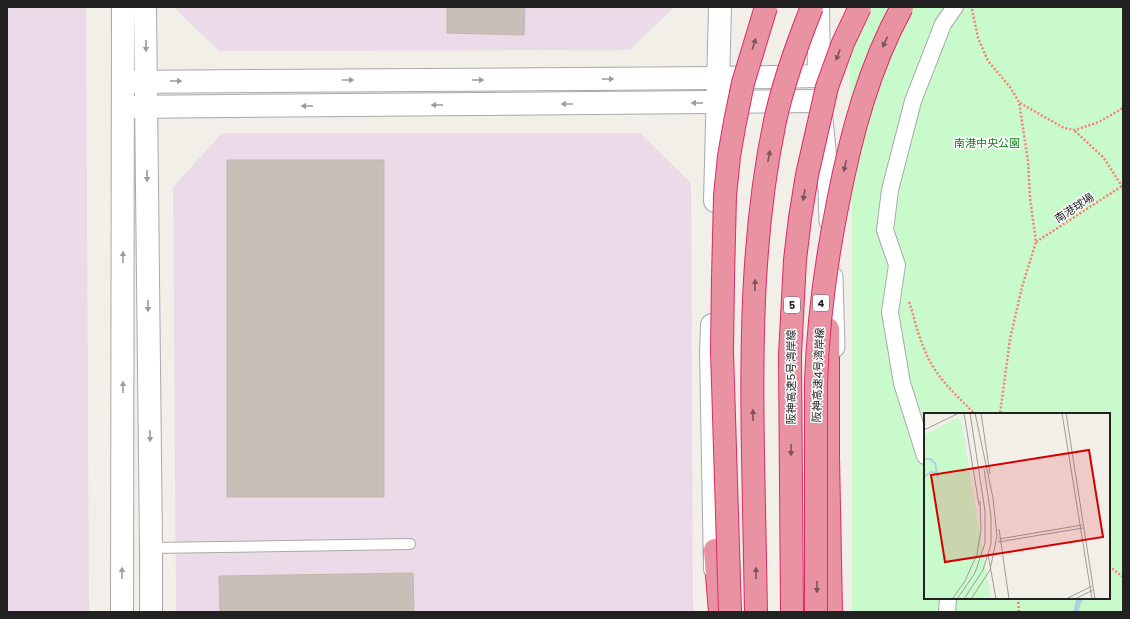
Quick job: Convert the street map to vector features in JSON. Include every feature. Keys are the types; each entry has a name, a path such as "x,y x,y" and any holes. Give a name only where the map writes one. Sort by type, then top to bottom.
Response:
{"highway":[{"path":"730,612 722,351 725,196 729,156 743,83 766,7"},
{"path":"756,612 752,401 755,270 760,213 776,119 789,73 812,7"},
{"name":"阪神高速5号湾岸線","path":"792,612 790,355 795,260 807,175 827,86 843,43 860,7"},
{"name":"阪神高速4号湾岸線","path":"816,612 817,345 826,268 841,183 853,134 877,59 902,7"},
{"path":"829,190 828,456 831,612"},
{"path":"716,550 720,612"}],"street":[{"path":"122,612 123,7"},
{"path":"145,7 151,612"},
{"path":"714,612 716,550 711,351 720,7"},
{"path":"818,7 820,101 829,190 838,453 841,612"},
{"path":"924,453 902,383 890,312 896,265 885,230 890,190 913,101 943,24 955,7"},
{"path":"123,82 820,76"},
{"path":"123,107 820,101"},
{"path":"948,599 948,612"}],"lane":[{"path":"151,548 410,544"}],"path":[{"path":"972,7 978,38 988,61 1010,87 1019,102 1028,161 1030,198 1036,242 1022,287 1010,339 1000,413"},
{"name":"南港球場","path":"1019,102 1064,128 1075,130 1104,158 1122,187 1036,242"},
{"path":"1075,130 1099,122 1123,108"},
{"path":"907,295 923,346 934,369 944,383 974,413"},
{"path":"1110,567 1123,577"},
{"path":"1018,599 1019,612"}],"shaded area":[{"path":"7,7 86,7 89,612 7,612"},
{"path":"173,7 674,7 630,50 219,51"},
{"path":"222,133 640,133 691,183 693,612 176,612 173,187"}],"green space":[{"name":"南港中央公園","path":"849,7 1123,7 1123,612 852,612 852,225"}],"building":[{"path":"447,7 525,7 524,35 447,33"},
{"path":"227,160 384,160 384,497 227,497"},
{"path":"413,573 414,612 220,612 219,576"}],"waterway":[{"path":"1076,612 1080,599"}]}
